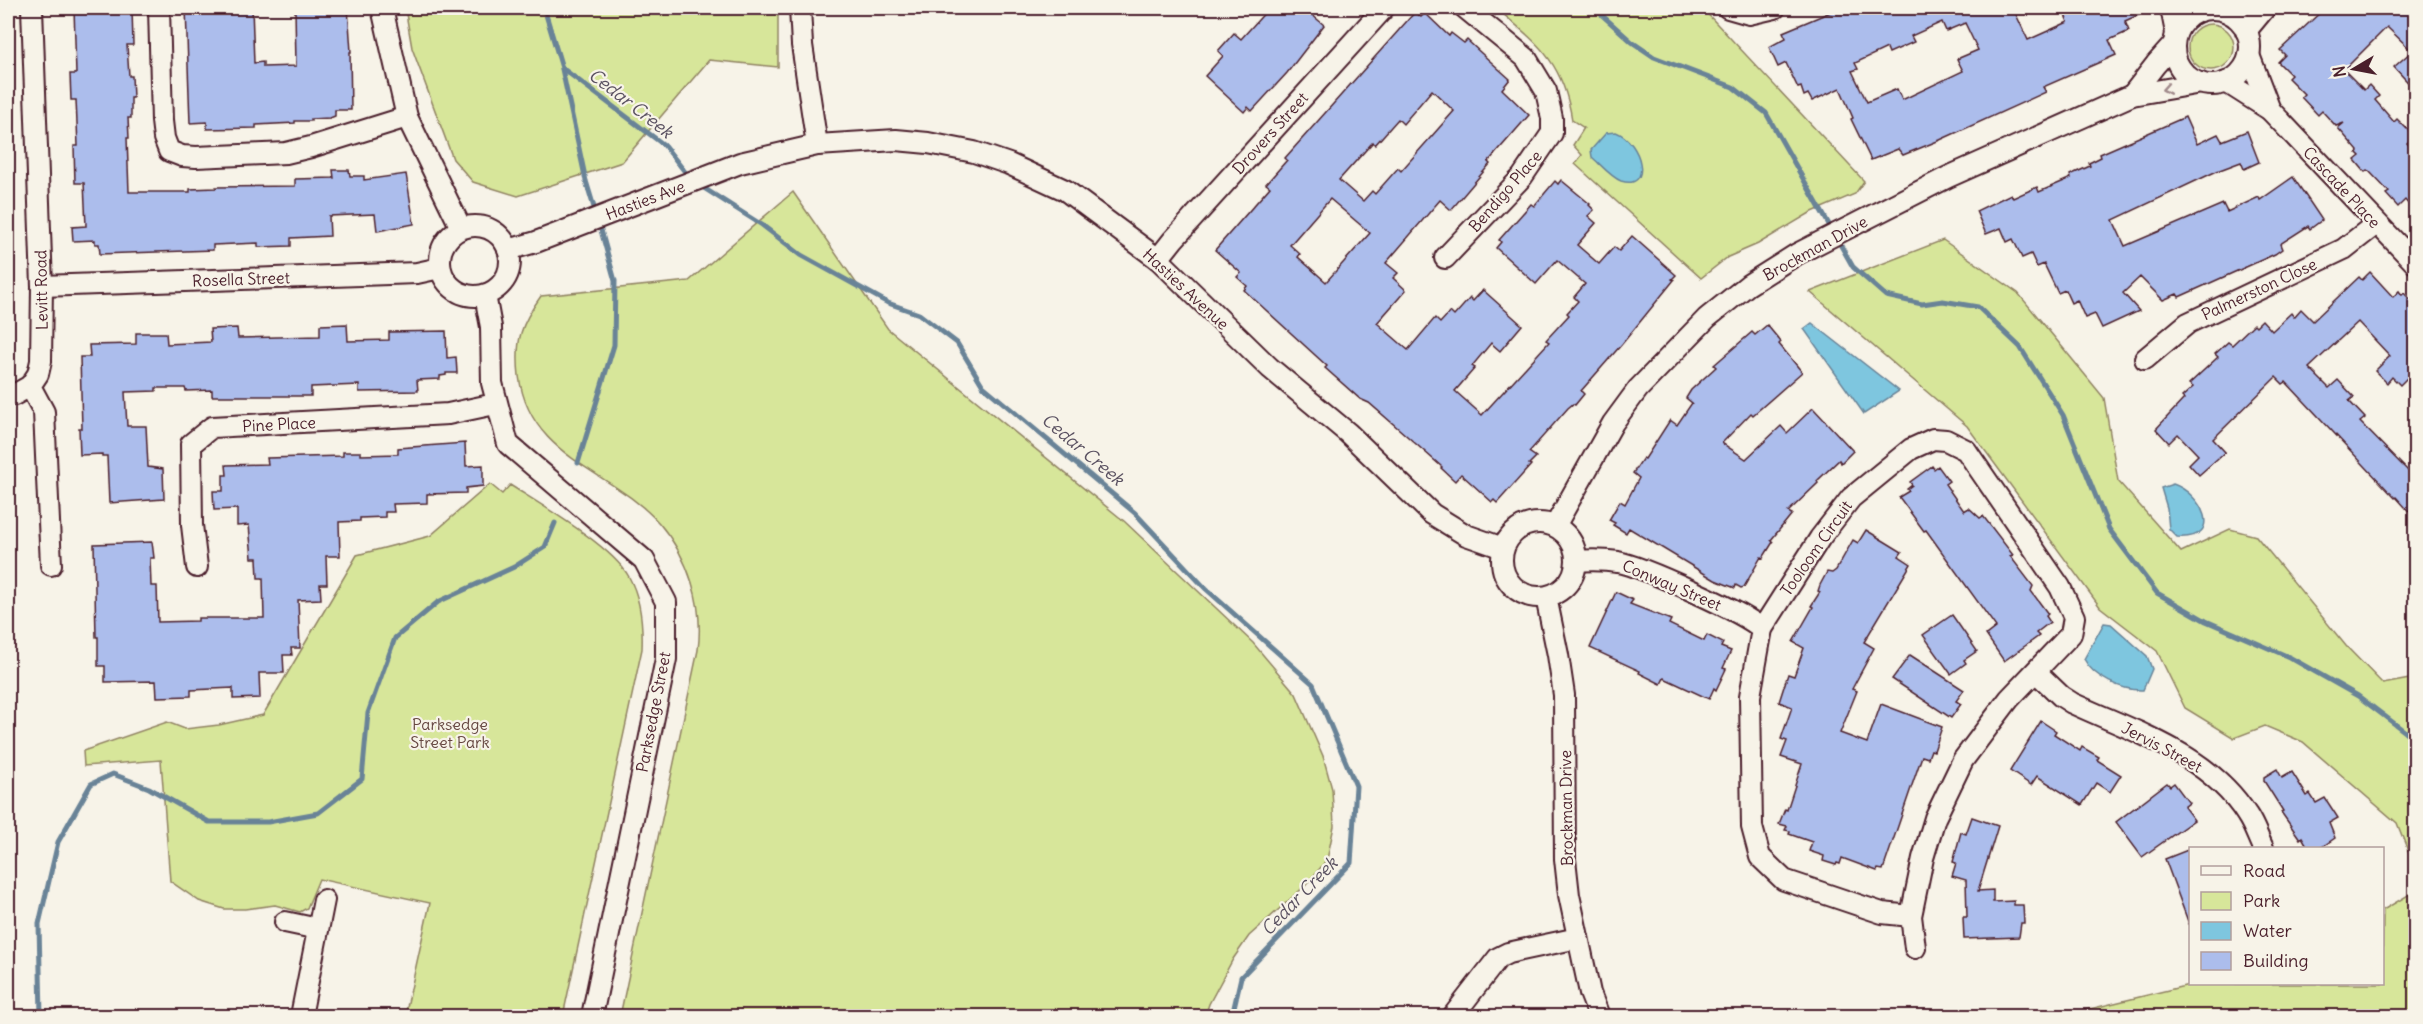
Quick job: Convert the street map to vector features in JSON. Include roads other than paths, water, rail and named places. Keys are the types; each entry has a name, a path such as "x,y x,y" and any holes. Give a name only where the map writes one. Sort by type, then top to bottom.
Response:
{"street":[{"name":"Levitt Road","path":"30,386 38,374 41,362 42,286 32,8"},
{"path":"159,8 162,121 164,138 169,151 182,156 196,157 286,153 407,117"},
{"path":"382,8 407,117 461,228"},
{"path":"800,8 801,45 817,145"},
{"name":"Drovers Street","path":"1158,259 1384,8"},
{"name":"Bendigo Place","path":"1445,258 1522,177 1552,133 1552,118 1546,91 1526,58 1465,8"},
{"path":"1728,8 1749,14 1775,8"},
{"path":"2171,8 2175,58 2190,78 2213,85 2226,82 2240,71 2249,55 2246,31 2234,10 2204,8 2182,22 2175,39"},
{"path":"2246,31 2265,8"},
{"name":"Brockman Drive","path":"2132,94 2175,39"},
{"name":"Cascade Place","path":"2249,55 2270,110"},
{"name":"Cascade Place","path":"2226,82 2270,110 2415,264"},
{"name":"Brockman Drive","path":"1555,526 1607,434 1638,389 1707,318 1748,285 1797,254 1948,177 2132,94 2201,83"},
{"name":"Hasties Avenue","path":"782,152 817,145 896,140 917,142 974,152 1010,164 1065,190 1158,259 1270,368 1348,433 1432,514 1466,535 1503,548"},
{"name":"Hasties Ave","path":"508,250 740,164 782,152"},
{"name":"Palmerston Close","path":"2145,359 2188,323 2349,247 2376,224"},
{"path":"471,226 490,229 504,241 508,250 510,259 506,277 494,291 485,295 476,297 457,292 444,278 440,268 442,249 453,233 461,228 471,226"},
{"name":"Rosella Street","path":"42,286 417,273 440,268"},
{"name":"Parksedge Street","path":"485,295 491,327 492,383 495,404 507,444 644,560 666,602 666,659 592,1017"},
{"path":"8,395 14,395 30,386 44,412 51,565"},
{"name":"Pine Place","path":"197,567 192,525 191,444 212,428 448,414 495,404"},
{"name":"Tooloom Circuit","path":"1911,916 1882,913 1784,880 1760,857 1752,827 1750,696 1762,629 1820,538 1851,498 1911,449 1933,439 1946,440 1966,450 2060,587 2074,617 2071,634 2009,699 1963,760 1935,818 1923,858 1911,916 1916,948"},
{"path":"1543,523 1555,526 1570,540 1576,561 1573,573 1567,584 1558,592 1546,597 1533,597 1521,593 1511,584 1503,567 1503,548 1509,537 1518,529 1530,524 1543,523"},
{"name":"Conway Street","path":"1576,561 1604,561 1632,566 1736,612 1762,629"},
{"name":"Brockman Drive","path":"1546,597 1564,695 1565,859 1569,895 1590,993 1599,1017"},
{"name":"Jervis Street","path":"2036,672 2061,696 2072,703 2174,750 2200,765 2226,788 2248,816 2262,847"},
{"path":"301,1017 324,900"},
{"path":"285,922 318,929"},
{"path":"1453,1017 1498,958 1508,953 1578,938"}],"water":[{"path":"1616,132 1632,145 1640,164 1637,179 1631,182 1617,179 1592,157 1591,150 1606,133"},
{"path":"1812,323 1899,391 1864,414 1804,329"},
{"path":"2173,484 2192,496 2204,515 2205,524 2201,531 2192,536 2177,537 2169,529 2167,508 2161,488"},
{"path":"2104,623 2111,624 2147,656 2152,669 2143,690 2126,688 2109,682 2088,666 2084,659"}],"waterway":[{"name":"Cedar Creek","path":"544,8 562,68 664,145 689,177"},
{"path":"1594,8 1632,42 1654,57 1733,87 1766,113 1853,267 1886,296 1922,304 1943,301 1978,307 2020,347 2063,415 2109,529 2157,593 2206,621 2289,657 2358,696 2416,740"},
{"path":"562,69 586,181 596,214"},
{"name":"Cedar Creek","path":"699,185 762,225 801,255 888,303 919,314 957,343 983,386 1135,513 1206,589 1313,684 1356,786 1351,863 1241,977 1232,1016"},
{"path":"578,463 614,345 615,281 599,223"},
{"path":"41,1016 39,924 58,842 91,784 113,774 149,788 209,822 268,822 318,813 362,779 368,713 395,638 438,602 514,567 545,547 555,523"}],"park label":[{"name":"Parksedge Street Park","path":"450,733"}]}
